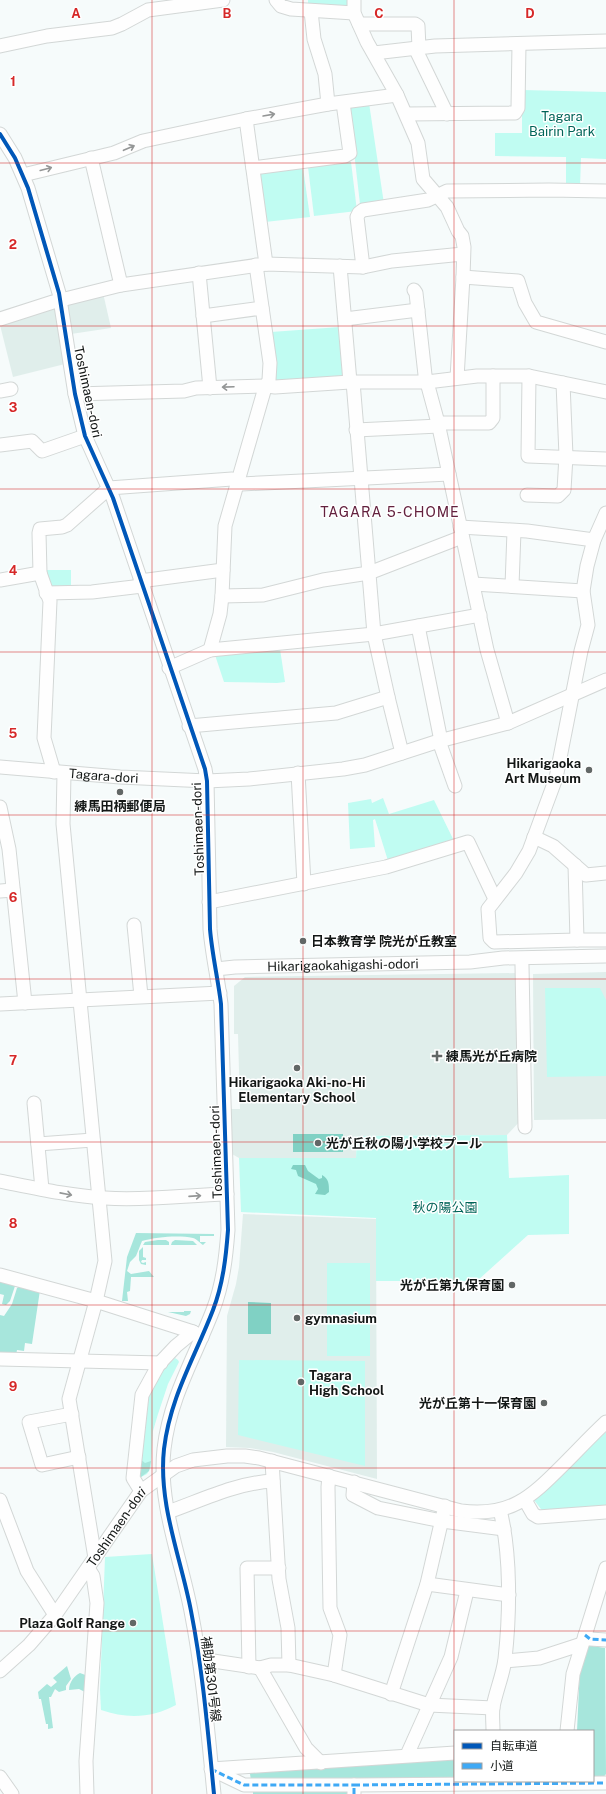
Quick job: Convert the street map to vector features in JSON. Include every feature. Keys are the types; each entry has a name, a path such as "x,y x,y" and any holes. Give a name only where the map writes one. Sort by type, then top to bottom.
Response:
{"street":[{"path":"0,46 47,36 112,28 148,10 223,0"},
{"path":"276,0 281,6 291,9 356,13 416,24 418,26 417,48 447,114"},
{"path":"311,11 314,39 325,74 328,104"},
{"path":"356,13 374,53 397,95 418,142 423,179 447,207 458,231 462,236 463,276 457,378"},
{"path":"374,53 417,48 606,41"},
{"path":"406,114 515,113 518,108 519,44"},
{"path":"23,175 114,153 143,142 246,119 328,104 397,95"},
{"path":"253,168 345,156 350,153 343,103"},
{"path":"210,650 220,614 225,526 269,380 270,362 262,308 261,264 253,168 246,119"},
{"name":"Toshimaen-dori","path":"0,134 23,175 32,201 60,300 75,394 85,436 109,488 190,726 207,781 211,948 220,993 228,1230 224,1267 218,1295 197,1335 185,1374 172,1408 166,1441 163,1474 141,1491 55,1615 29,1645 0,1671"},
{"path":"91,158 121,285"},
{"path":"363,267 358,217 359,212 363,210 428,200 447,191 606,191"},
{"path":"0,319 60,300 121,285 261,264 363,267 392,261 463,254"},
{"path":"340,266 374,634 402,753"},
{"path":"199,273 210,388"},
{"path":"463,276 518,281 525,303 536,322 606,342"},
{"path":"414,290 416,293 420,340 427,382 438,424 487,650 508,723"},
{"path":"203,316 262,308"},
{"path":"345,319 418,310"},
{"path":"356,430 489,422 493,418 493,376"},
{"path":"75,394 184,391 210,388 275,387 351,382 427,382 457,378 493,376 529,376 606,392"},
{"path":"529,376 528,456 566,456 606,459"},
{"path":"527,495 558,496 564,490 566,456 563,383"},
{"path":"0,445 32,441 42,451 85,436"},
{"path":"87,1794 86,1761 96,1603 79,1457 69,1399 96,1301 105,1261 59,772 44,736 50,601 40,573 40,529 62,527 67,525 109,488 232,480 238,483 449,474"},
{"path":"606,513 594,540 586,566 583,591 588,625 572,695 556,778 528,851 516,873 488,909 490,938 494,942 606,940"},
{"path":"512,586 514,531"},
{"path":"222,596 263,595 323,580 369,572 461,532 514,531 594,540"},
{"path":"46,593 92,592 223,570"},
{"path":"0,580 40,573"},
{"path":"473,584 583,591"},
{"path":"169,668 210,650 374,634 480,615"},
{"path":"418,626 440,741 455,786"},
{"name":"Tagara-dori","path":"0,767 207,781 258,778 351,768 440,741 508,723 606,680"},
{"path":"190,726 336,713 388,697"},
{"path":"298,773 304,884"},
{"path":"0,807 9,849 25,1003"},
{"path":"534,837 553,846 586,875 606,874"},
{"path":"210,902 386,867 468,842 495,899"},
{"path":"575,865 577,940"},
{"path":"0,891 13,890"},
{"path":"134,925 141,996"},
{"path":"534,941 535,957"},
{"name":"Hikarigaokahigashi-odori","path":"470,962 503,958 606,956"},
{"name":"Hikarigaokahigashi-odori","path":"216,969 341,964 470,962 522,965 606,964"},
{"path":"522,965 525,1127"},
{"path":"0,1004 220,993"},
{"path":"34,1103 42,1189"},
{"path":"38,1144 93,1140"},
{"path":"0,1181 74,1195 99,1198 148,1199 227,1194"},
{"path":"0,1275 96,1301 197,1335"},
{"path":"141,1491 133,1478 142,1395 161,1363 176,1346 197,1335"},
{"path":"0,1359 11,1358 161,1363"},
{"path":"72,1414 29,1422 42,1466 79,1457"},
{"path":"163,1474 176,1466 209,1458 246,1456 272,1461 444,1506 474,1512 488,1512 500,1510 525,1500 541,1487 606,1422"},
{"path":"272,1461 279,1568 288,1628 289,1665"},
{"name":"補助第301号線","path":"163,1474 168,1512 190,1604 200,1659 214,1794"},
{"path":"330,1476 328,1487 330,1608 340,1635 334,1675"},
{"path":"168,1512 233,1488 260,1482 273,1481"},
{"path":"354,1482 353,1495 378,1508 442,1521 504,1529"},
{"path":"0,1500 27,1571 55,1615"},
{"path":"525,1500 533,1514 538,1517 606,1512"},
{"path":"391,1694 427,1584 442,1521 444,1506"},
{"path":"492,1730 493,1708 505,1660 509,1621 509,1595 504,1529 500,1510"},
{"path":"279,1568 247,1568 254,1668 306,1748 321,1763"},
{"path":"568,1730 573,1674 606,1568"},
{"path":"427,1584 467,1591 509,1595"},
{"path":"407,1756 451,1657 467,1591"},
{"path":"505,1660 539,1658 584,1639 590,1638 606,1640"},
{"path":"200,1659 254,1668 271,1665 289,1665 334,1675 429,1705 493,1708"},
{"path":"211,1769 321,1763 454,1753"},
{"path":"211,1769 244,1785 354,1789 606,1783"},
{"path":"0,1778 12,1794"}],"shaded area":[{"path":"103,293 111,328 71,334 67,302"},
{"path":"53,307 55,308 65,364 13,377 0,325"},
{"path":"606,972 606,1119 534,1120 533,974"},
{"path":"518,973 522,1119 507,1135 357,1136 356,1158 239,1158 232,1154 230,1109 240,1109 238,1034 234,1034 234,986 245,977"},
{"name":"光が丘秋の陽小学校プール","path":"293,1134 343,1134 343,1152 293,1152"},
{"path":"293,1165 305,1165 308,1171 319,1179 322,1178 322,1175 326,1178 329,1192 325,1195 315,1194 318,1189 316,1184 298,1176 296,1170 291,1169"},
{"name":"Tagara High School","path":"243,1214 376,1219 377,1479 273,1452 250,1448 226,1447 227,1316 239,1267"},
{"path":"136,1233 214,1234 214,1236 200,1236 200,1242 206,1242 203,1245 197,1240 187,1237 154,1238 142,1241 136,1256 130,1262 127,1271 131,1274 149,1271 154,1277 131,1277 130,1291 127,1292 128,1301 122,1301 127,1257"},
{"path":"166,1240 169,1242 169,1245 143,1245 145,1242"},
{"path":"175,1240 193,1241 197,1245 171,1245"},
{"path":"143,1247 143,1257 146,1258 146,1260 142,1260 141,1262 146,1262 146,1265 141,1264 139,1260 139,1251"},
{"path":"0,1279 15,1286 10,1301 6,1305 2,1304 4,1295 0,1294"},
{"path":"21,1285 40,1290 32,1344 25,1343 24,1351 17,1350 16,1355 0,1357 0,1315 4,1316 12,1304 17,1288"},
{"path":"248,1302 271,1303 271,1334 248,1334"},
{"path":"191,1311 190,1314 186,1316 168,1312 184,1312"},
{"path":"139,1458 145,1463 151,1461 149,1471 141,1477 140,1475"},
{"path":"586,1645 605,1648 606,1774 601,1780 594,1780 594,1730 577,1730 580,1666"},
{"path":"67,1666 71,1679 66,1686 66,1690 59,1692 55,1689 51,1697 49,1697 53,1728 48,1729 48,1724 46,1724 41,1699 39,1699 38,1692 47,1684 51,1687 57,1682 53,1678"},
{"path":"80,1673 88,1676 85,1692 79,1689 69,1690 73,1679"},
{"path":"454,1757 454,1780 251,1780 250,1774 237,1774 236,1771"},
{"path":"344,1787 350,1794 253,1794 253,1788"}],"green space":[{"path":"308,0 351,0 351,7 308,7"},
{"name":"Tagara Bairin Park","path":"522,90 606,92 606,159 581,158 580,187 566,187 566,157 495,156 495,133 522,133"},
{"path":"369,103 384,204 363,207 360,204 349,108 351,105"},
{"path":"351,162 357,211 314,216 308,167"},
{"path":"303,168 310,217 265,222 258,176 261,173"},
{"path":"340,327 344,376 278,382 275,379 271,332"},
{"path":"44,570 71,570 71,590 48,589"},
{"path":"280,649 285,682 277,683 224,682 215,655"},
{"path":"383,798 389,814 434,800 455,843 389,864 375,819 373,820 375,847 350,849 348,803 371,799 372,803"},
{"path":"545,988 600,988 606,1000 606,1076 547,1077"},
{"name":"秋の陽公園","path":"507,1135 509,1178 569,1175 569,1234 528,1235 477,1281 376,1281 376,1218 241,1212 239,1158 356,1158 357,1136"},
{"path":"327,1263 370,1263 370,1356 327,1356"},
{"path":"175,1358 179,1362 168,1384 153,1431 151,1467 147,1474 141,1477 149,1396 165,1367"},
{"path":"239,1360 365,1361 365,1466 238,1435"},
{"path":"606,1432 606,1509 544,1513 534,1500"},
{"name":"Plaza Golf Range","path":"152,1554 176,1705 158,1713 149,1715 130,1716 111,1713 101,1710 100,1690 105,1557"}],"marked path":[{"path":"585,1635 590,1639 606,1640"},
{"path":"211,1769 244,1785 354,1785"},
{"path":"354,1794 354,1785 606,1783"}],"cycle path":[{"path":"0,134 15,158 28,188 59,293 75,394 85,436 113,498 205,769 207,781 210,929 221,1004 228,1230 222,1280 213,1310 177,1395 167,1430 163,1470 167,1510 187,1591 199,1657 214,1794"}],"place":[{"name":"Hikarigaoka Art Museum","path":"589,770"},
{"name":"練馬田柄郵便局","path":"120,792"},
{"name":"日本教育学 院光が丘教室","path":"303,941"},
{"name":"練馬光が丘病院","path":"437,1056"},
{"name":"Hikarigaoka Aki-no-Hi Elementary School","path":"297,1068"},
{"name":"光が丘秋の陽小学校プール","path":"318,1143"},
{"name":"光が丘第九保育園","path":"512,1285"},
{"name":"gymnasium","path":"297,1318"},
{"name":"Tagara High School","path":"301,1382"},
{"name":"光が丘第十一保育園","path":"544,1403"},
{"name":"Plaza Golf Range","path":"133,1623"}],"district":[{"name":"TAGARA 5-CHOME","path":"390,512"}]}
